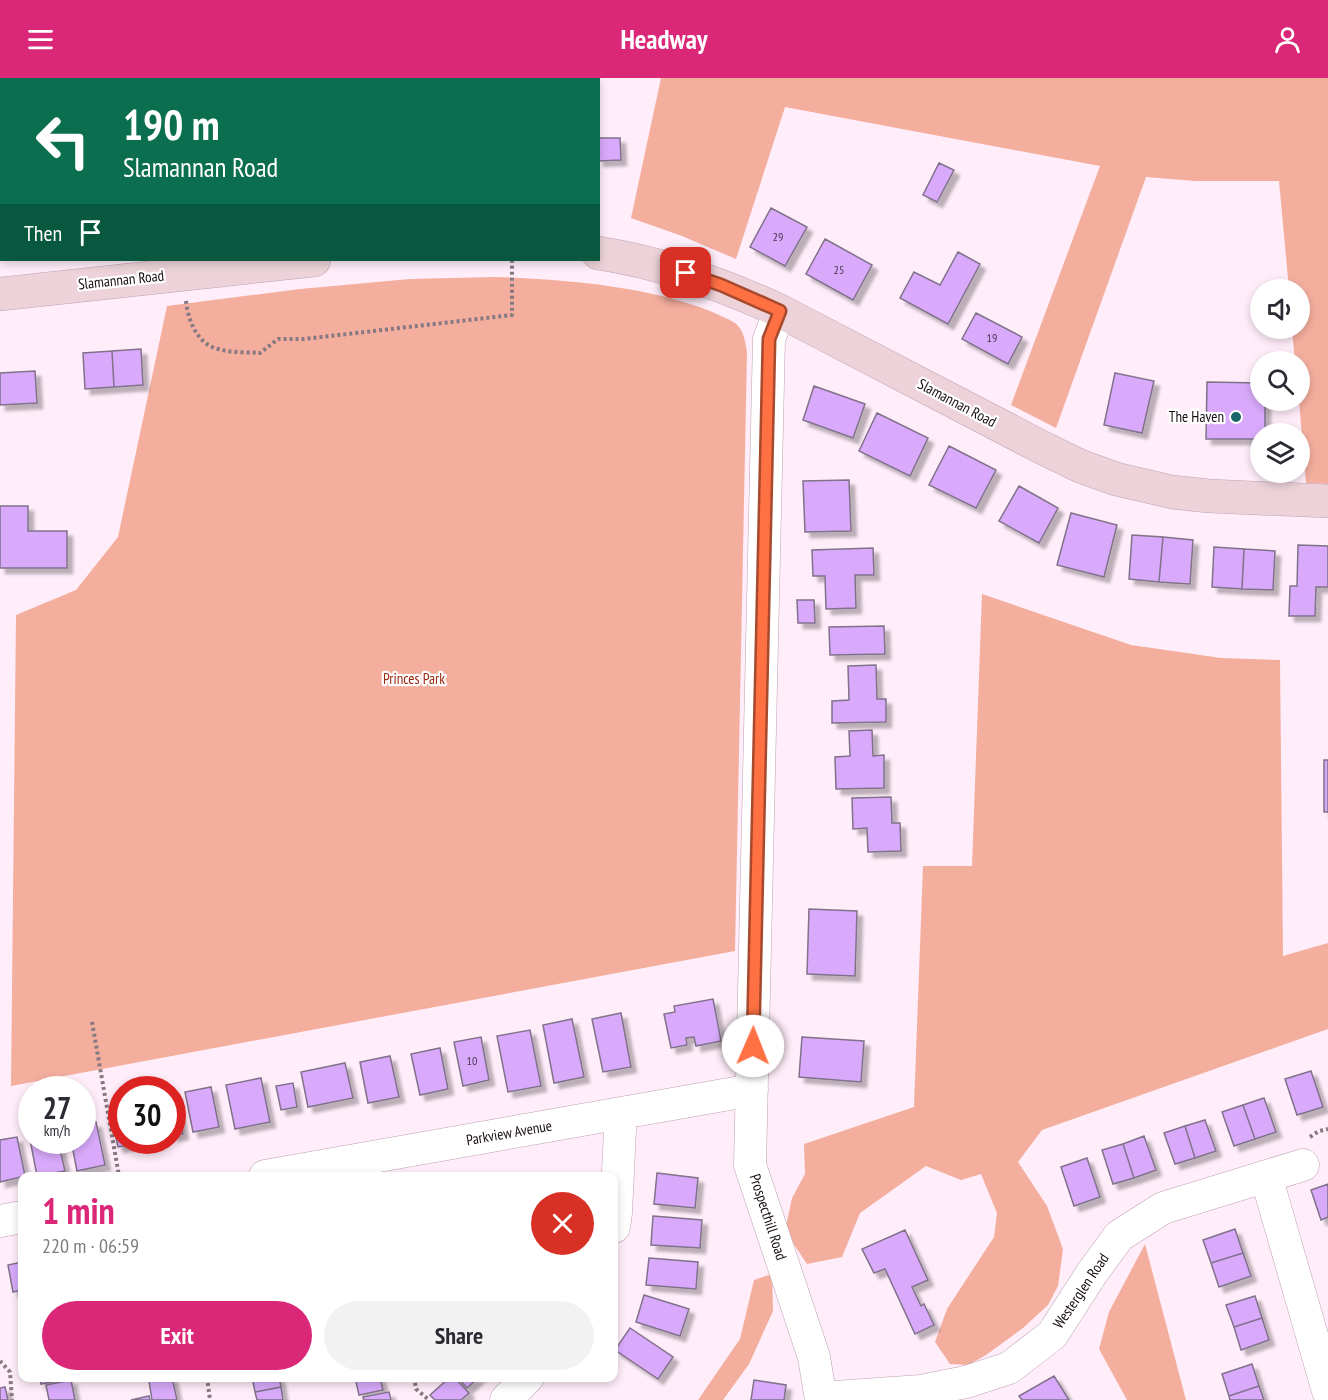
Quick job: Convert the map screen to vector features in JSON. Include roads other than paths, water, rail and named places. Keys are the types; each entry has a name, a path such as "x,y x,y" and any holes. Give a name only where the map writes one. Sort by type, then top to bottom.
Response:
{"main road":[{"name":"Slamannan Road","path":"600,253 641,260 700,277 780,311 1041,447 1080,466 1116,479 1172,492 1209,496 1328,501"},
{"name":"Slamannan Road","path":"0,294 304,261"}],"street":[{"name":"Prospecthill Road","path":"780,311 769,339 750,1165 814,1357 821,1399"},
{"name":"Parkview Avenue","path":"288,1172 752,1090"},
{"path":"617,1114 620,1130 618,1172"},
{"name":"Westerglen Road","path":"821,1399 921,1391 970,1391 1009,1368 1052,1335 1119,1236 1163,1208 1302,1165"},
{"path":"1266,1176 1328,1391"},
{"path":"0,1221 18,1218"},
{"path":"506,1400 523,1382"}],"place":[{"name":"The Haven","path":"1236,417"}],"park label":[{"name":"Princes Park","path":"414,679"}]}
